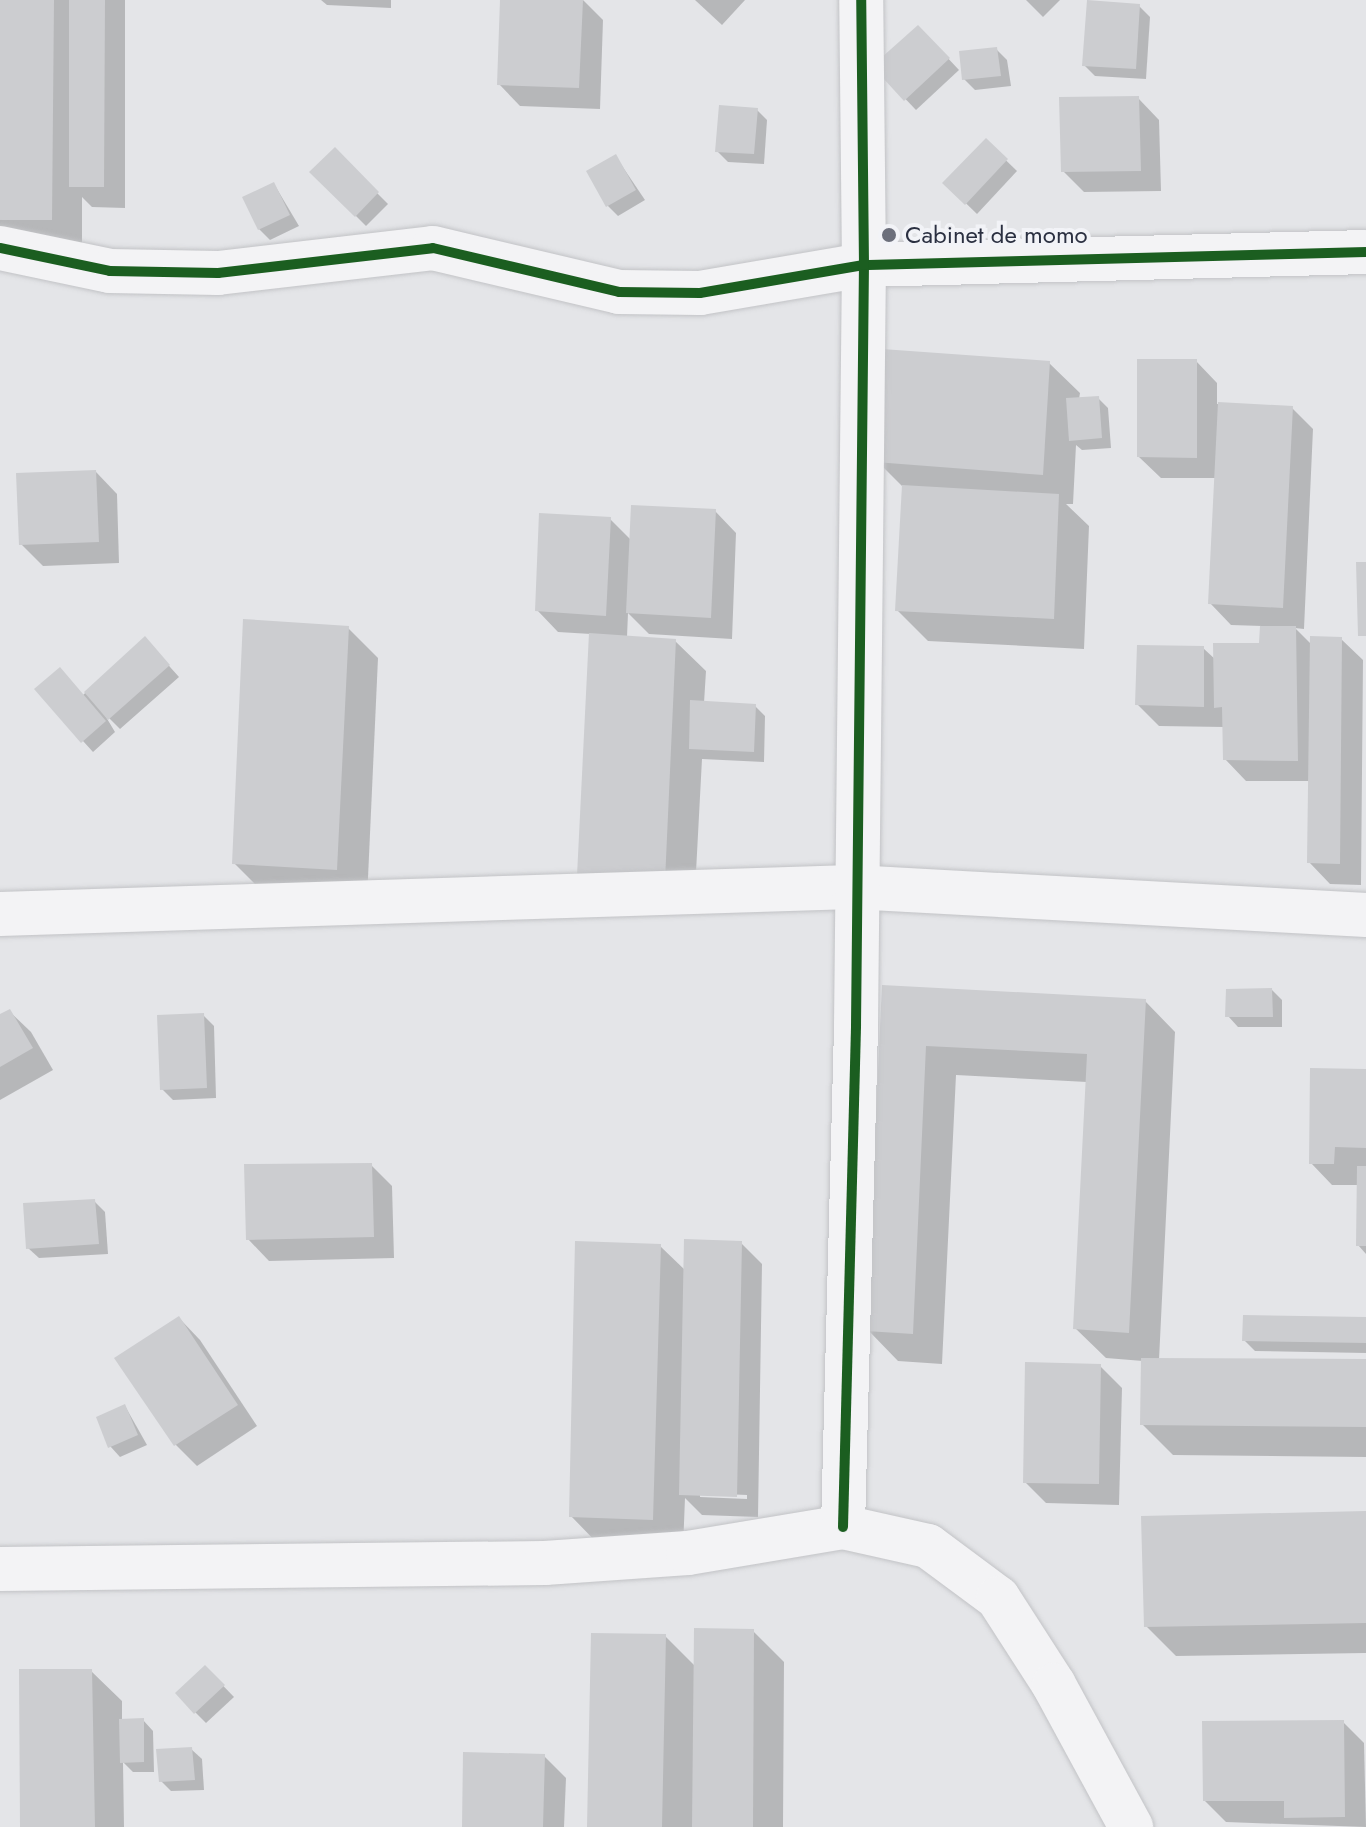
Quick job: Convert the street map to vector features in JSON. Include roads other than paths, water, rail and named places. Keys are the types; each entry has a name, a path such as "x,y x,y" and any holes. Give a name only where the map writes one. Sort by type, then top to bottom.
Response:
{"street":[{"path":"843,1527 856,1026 853,887 864,265 861,0"},
{"path":"0,248 110,271 218,273 433,248 619,292 700,293 864,265 1366,252"},
{"path":"0,914 853,887 1366,915"},
{"path":"0,1569 545,1563 688,1553 843,1527 928,1546 998,1598 1054,1685 1131,1827"}],"place":[{"name":"Cabinet de momo","path":"889,235"}]}
